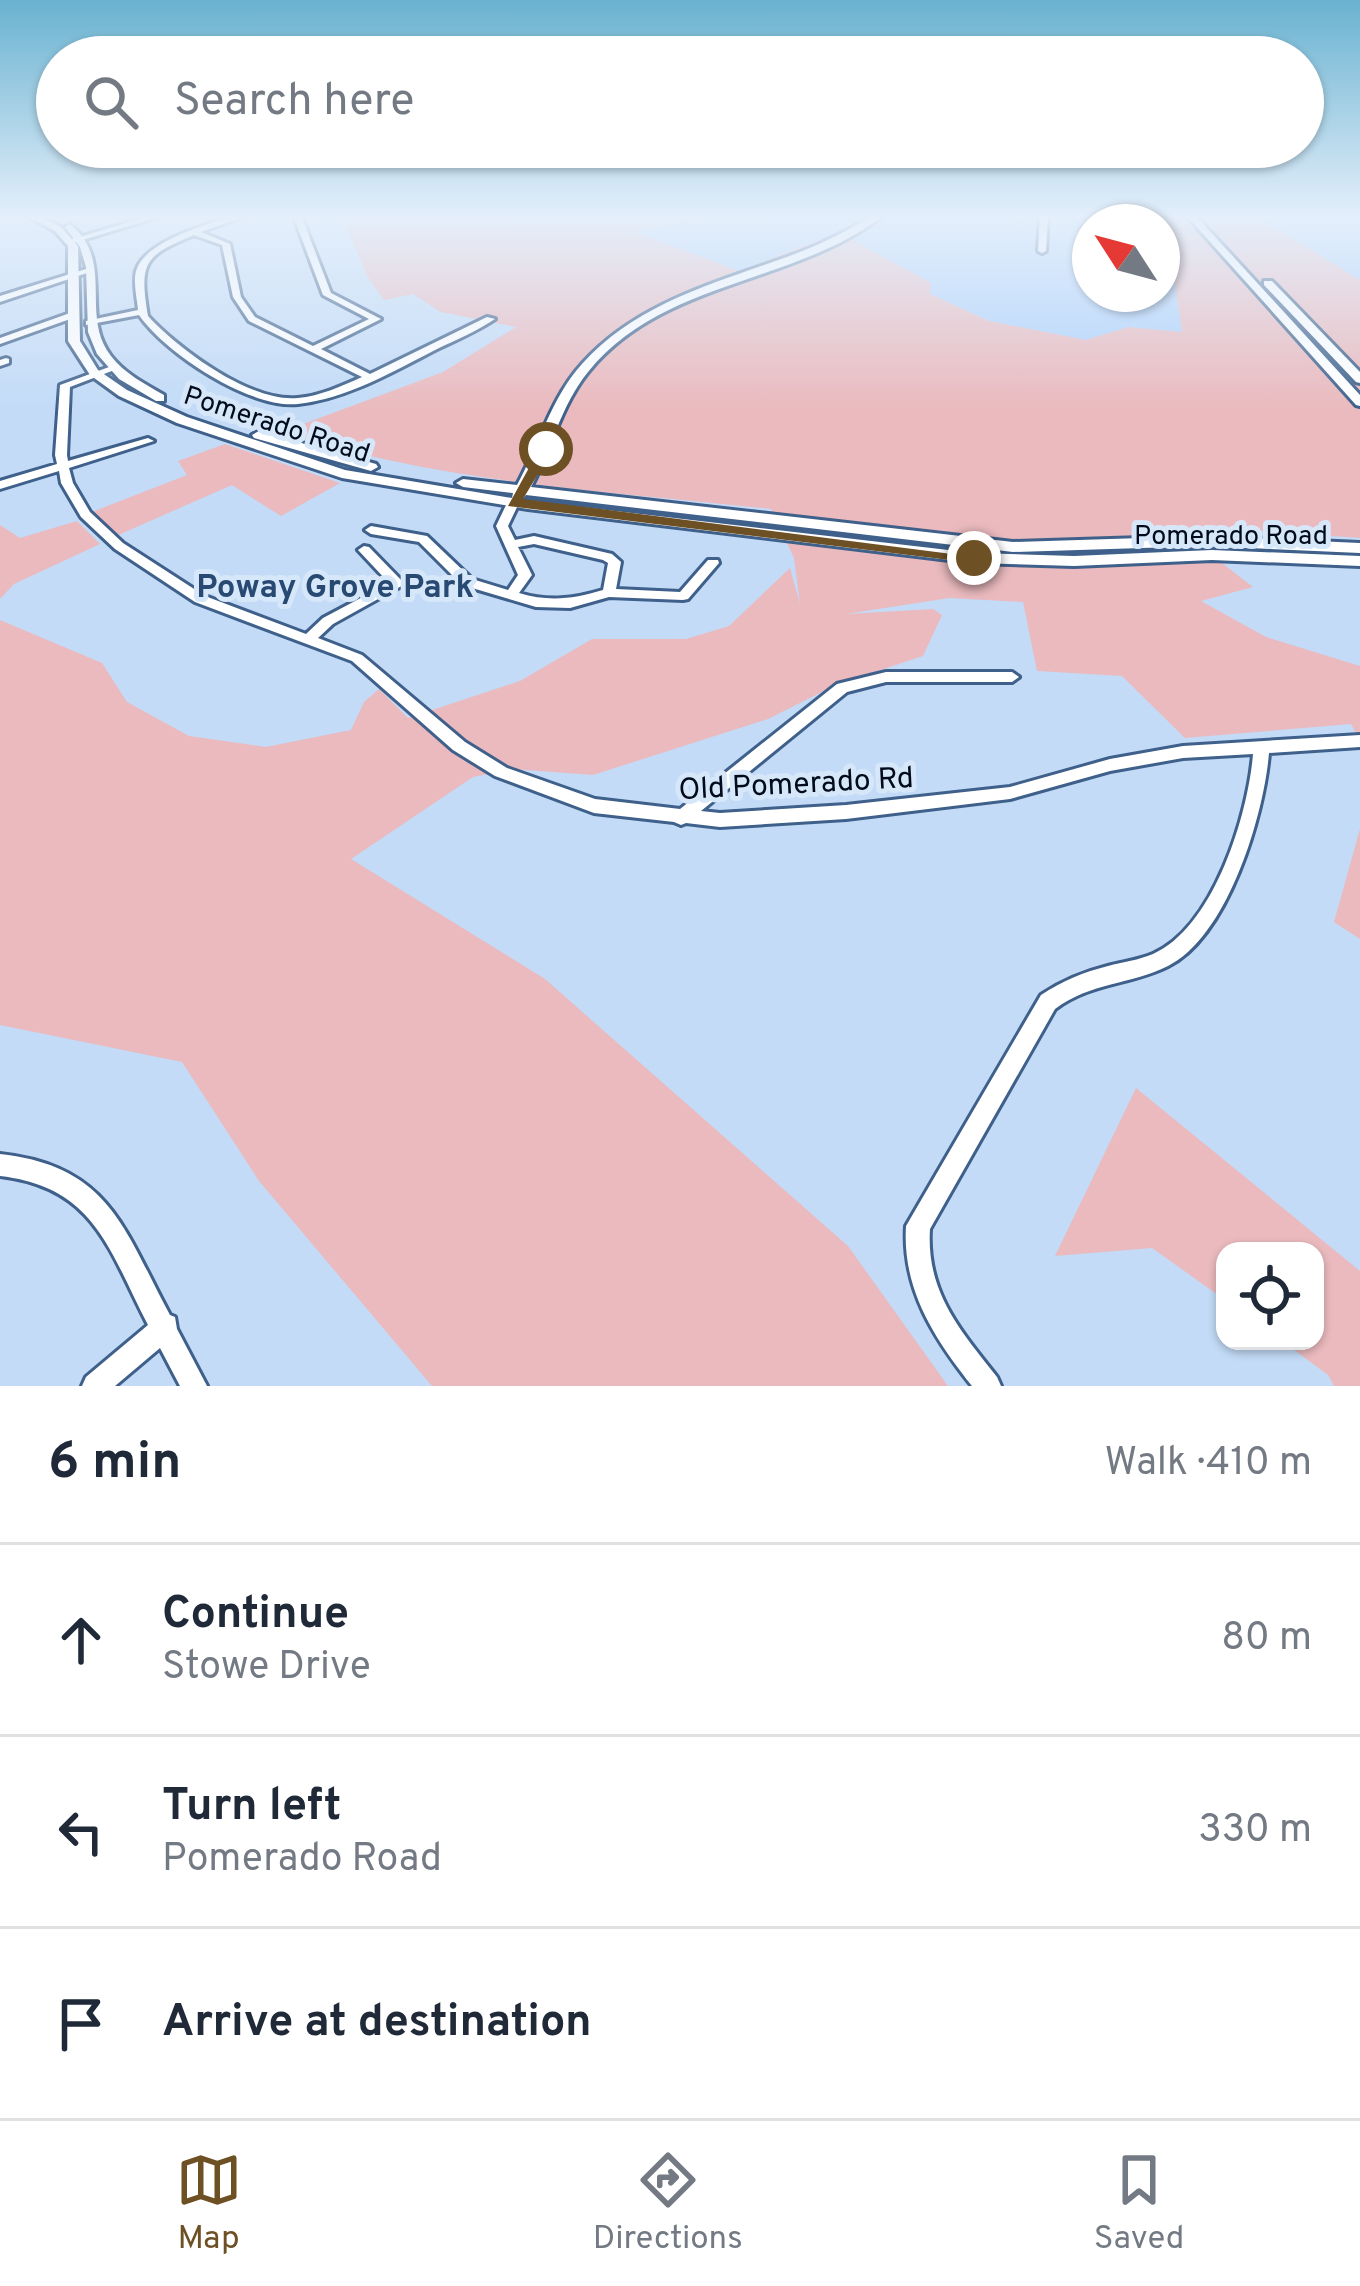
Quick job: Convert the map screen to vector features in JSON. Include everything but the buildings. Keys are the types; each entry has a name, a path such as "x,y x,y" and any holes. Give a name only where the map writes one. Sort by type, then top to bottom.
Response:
{"main road":[{"path":"73,280 74,341 102,372"},
{"path":"89,280 88,319 102,372"},
{"path":"517,497 576,378 605,346 666,307 734,280"},
{"path":"1249,280 1360,402"},
{"path":"1265,280 1360,380"},
{"path":"70,316 112,317"},
{"name":"Pomerado Road","path":"102,372 196,414 319,454 517,497 996,560 1212,555 1360,561"},
{"name":"Pomerado Road","path":"517,497 1013,547 1205,542 1360,548"}],"street":[{"path":"0,299 61,280"},
{"path":"144,280 143,312 156,334 190,360 285,401 368,376 490,319"},
{"path":"233,280 237,297 252,320 368,376"},
{"path":"314,350 376,319 327,295 321,280"},
{"path":"112,317 143,312"},
{"path":"0,341 70,316"},
{"path":"62,464 69,391 102,372"},
{"path":"0,485 148,441"},
{"name":"Old Pomerado Rd","path":"62,464 70,490 94,524 168,581 200,599 357,658 459,746 501,772 594,806 720,820 955,801 1010,793 1110,765 1360,741"},
{"path":"511,595 525,575 502,526 517,497"},
{"path":"371,530 423,538 456,575 554,605 610,593 683,596 713,563"},
{"path":"511,544 534,540 607,557 615,562 610,593"},
{"path":"310,638 328,621 398,584 364,550"},
{"path":"681,818 842,688 886,677 1012,677"},
{"path":"988,1386 929,1301 913,1256 918,1226 1048,1002 1063,989 1162,960 1178,949 1216,901 1254,799 1261,747"},
{"path":"0,1165 65,1180 86,1194 104,1216 166,1326 194,1386"},
{"path":"95,1386 166,1326"}],"shaded area":[{"path":"370,280 925,280 931,283 930,294 989,321 1086,340 1128,327 1182,332 1180,280 1360,280 1360,538 1215,528 1222,563 1253,587 1201,601 1266,637 1360,666 1360,741 1351,724 1185,738 1122,676 1037,671 1023,602 949,598 846,614 933,609 942,615 923,656 838,684 768,719 593,775 513,769 473,777 351,859 545,979 848,1246 948,1386 432,1386 259,1181 182,1062 0,1025 0,620 102,663 127,702 189,736 266,747 351,730 364,702 379,689 408,718 520,681 592,639 686,639 729,626 790,568 800,604 794,558 771,509 463,474 282,432 443,372 516,327 441,312 413,294 384,300"},
{"path":"909,280 1072,280 1072,312 1180,312 1183,333 1128,327 1086,340 990,321"},
{"path":"225,444 340,483 281,516 232,485 116,536 92,512 187,475 178,461"},
{"path":"77,521 100,544 14,584 0,599 0,525 20,538"},
{"path":"1360,829 1360,939 1334,922"},
{"path":"1136,1088 1360,1271 1360,1386 1334,1386 1328,1375 1294,1350 1324,1350 1324,1242 1216,1242 1216,1294 1152,1248 1055,1256"}],"district":[{"name":"Poway Grove Park","path":"335,585"}],"route":[{"path":"546,449 513,503 974,558"}]}
